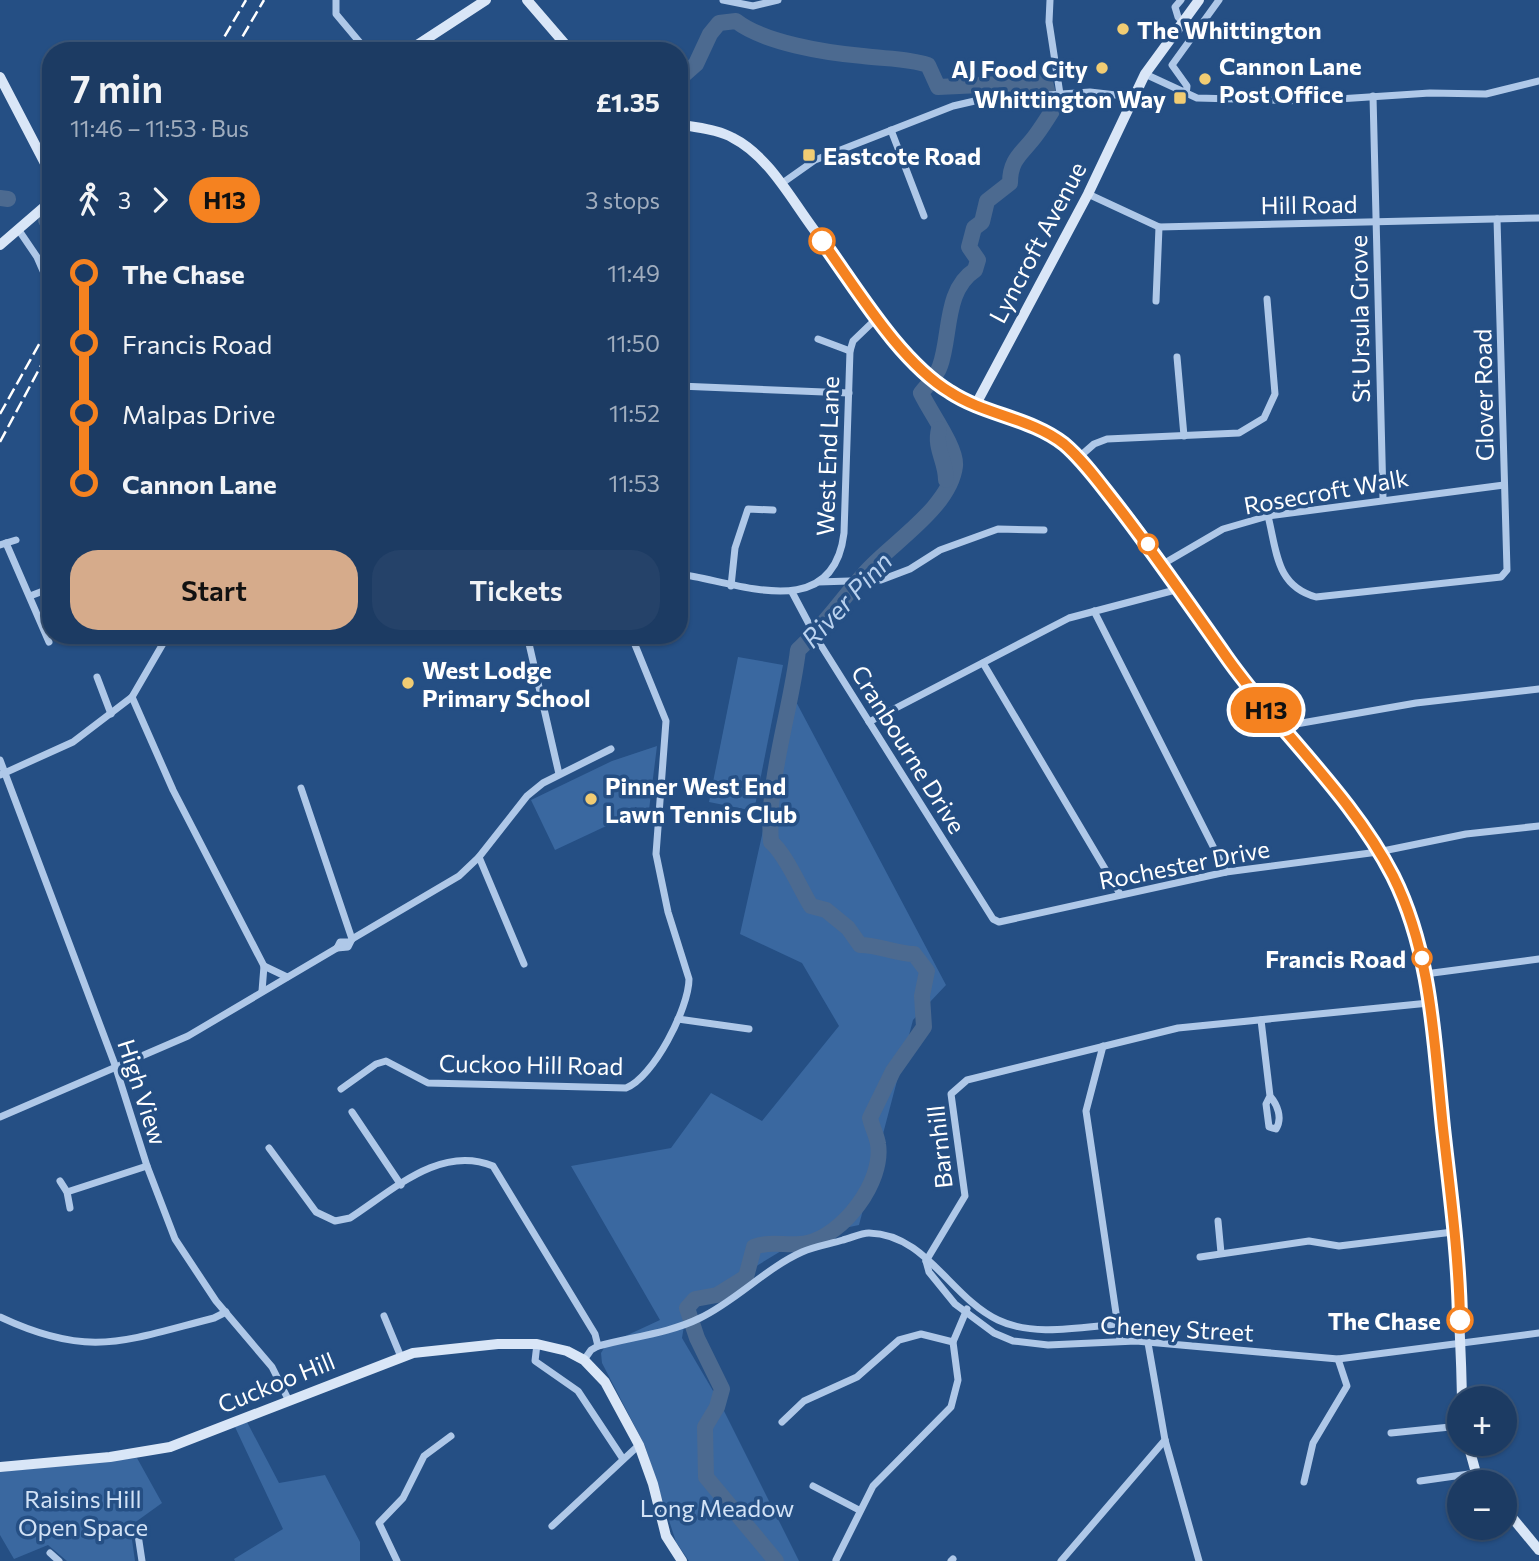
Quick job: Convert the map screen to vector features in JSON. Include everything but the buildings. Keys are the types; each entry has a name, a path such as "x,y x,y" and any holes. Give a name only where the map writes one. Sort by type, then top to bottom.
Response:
{"street":[{"path":"336,0 336,14 359,42"},
{"path":"422,42 486,0"},
{"path":"527,0 563,42"},
{"path":"723,0 753,6 778,0"},
{"path":"1050,0 1049,22 1056,94"},
{"path":"1181,0 1175,7 1183,22"},
{"path":"781,184 815,160 953,106 979,100 1090,92 1133,97 1145,74 1199,0"},
{"path":"1186,95 1187,86 1172,65 1219,0"},
{"path":"1145,74 1186,95 1308,101 1373,96 1486,94 1539,81"},
{"path":"0,77 42,158"},
{"name":"St Ursula Grove","path":"1373,96 1383,498"},
{"name":"Lyncroft Avenue","path":"975,406 1088,194 1133,97"},
{"path":"688,127 734,138 751,151 781,184 878,317 937,384 975,406 1049,434 1078,458 1163,564 1242,680 1337,795 1378,852 1411,918 1425,974 1453,1232 1462,1386"},
{"path":"891,130 924,216"},
{"name":"Hill Road","path":"1088,194 1159,227 1539,218"},
{"path":"0,245 42,209"},
{"name":"Glover Road","path":"1268,516 1283,575 1298,592 1316,597 1500,577 1507,570 1497,219"},
{"path":"1156,301 1159,227"},
{"path":"18,229 42,268"},
{"path":"1078,458 1094,444 1107,439 1239,433 1264,418 1275,394 1267,299"},
{"name":"West End Lane","path":"818,582 832,569 842,550 850,351 853,341 878,317"},
{"path":"818,339 850,351"},
{"path":"1177,357 1184,436"},
{"path":"688,386 849,393"},
{"name":"Rosecroft Walk","path":"1163,564 1223,529 1268,516 1383,498 1504,485"},
{"path":"731,586 735,548 748,509 773,510"},
{"path":"688,576 731,586 792,592 818,582 881,580 910,569 940,550 998,529 1044,530"},
{"path":"16,540 3,544 42,625"},
{"path":"869,722 1069,618 1180,589"},
{"path":"30,596 42,591"},
{"name":"Cranbourne Drive","path":"792,592 811,629 869,722 993,919 999,922"},
{"path":"1094,611 1226,872"},
{"path":"2,775 51,754 132,697 163,644"},
{"path":"529,644 559,775"},
{"name":"Cuckoo Hill Road","path":"341,1089 376,1064 386,1061 428,1083 626,1088 637,1084 655,1061 678,1019 689,990 689,979 668,912 656,854 666,721 635,644"},
{"path":"983,663 1120,894"},
{"path":"97,677 111,714"},
{"path":"1279,727 1416,704 1539,690"},
{"path":"132,697 173,790 264,966 262,991"},
{"path":"0,1117 188,1036 337,948 340,942 351,940 448,883 479,857 527,796 559,775 611,749"},
{"name":"High View","path":"0,760 2,775 116,1065 147,1166 175,1239 226,1312 272,1367 288,1399"},
{"path":"301,788 351,940"},
{"name":"Rochester Drive","path":"999,922 1226,872 1378,852 1466,834 1539,826"},
{"path":"479,857 524,964"},
{"path":"1425,974 1539,959"},
{"path":"264,966 288,977"},
{"path":"1120,1340 1086,1111 1103,1046 1178,1028 1429,1003"},
{"path":"678,1019 749,1029"},
{"path":"1261,1020 1270,1096"},
{"name":"Barnhill","path":"926,1261 965,1196 950,1094 967,1080 1103,1046"},
{"path":"352,1112 401,1185"},
{"path":"269,1148 316,1212 335,1221 350,1218 443,1162 482,1162 492,1166 595,1334 598,1346"},
{"path":"67,1192 147,1166"},
{"path":"60,1181 67,1192 70,1208"},
{"path":"1218,1221 1221,1253"},
{"path":"1200,1257 1309,1241 1339,1246 1453,1232"},
{"name":"Cheney Street","path":"584,1360 591,1350 598,1346 652,1331 681,1327 704,1316 802,1252 869,1233 909,1244 926,1261 935,1265 972,1303 998,1320 1013,1326 1049,1329 1119,1324"},
{"name":"Cheney Street","path":"926,1261 929,1272 965,1312 994,1333 1013,1341 1048,1345 1120,1340 1338,1359 1461,1342"},
{"path":"836,1560 859,1510 880,1477 951,1407 958,1380 953,1342 965,1312 972,1303"},
{"path":"0,1317 46,1336 97,1344 122,1341 226,1312"},
{"path":"384,1316 401,1357"},
{"path":"1461,1342 1539,1333"},
{"path":"782,1422 788,1413 804,1401 856,1377 898,1339 921,1334 953,1342"},
{"path":"1148,1343 1165,1440 1199,1561"},
{"name":"Cuckoo Hill","path":"0,1467 110,1457 170,1447 288,1399 413,1353 498,1344 537,1344 567,1351 584,1360"},
{"path":"537,1344 535,1362 578,1391 623,1459"},
{"path":"1304,1482 1312,1443 1347,1386 1338,1359"},
{"path":"584,1360 614,1396 639,1445 653,1484 666,1536 682,1561"},
{"path":"1391,1433 1447,1427"},
{"path":"397,1561 379,1523 403,1498 424,1456 451,1436"},
{"path":"1061,1561 1165,1440"},
{"path":"552,1526 639,1445"},
{"path":"1420,1480 1447,1479"},
{"path":"813,1486 859,1510"},
{"path":"1517,1523 1539,1550"},
{"path":"137,1528 142,1561"},
{"path":"50,1553 59,1561"}],"green space":[{"path":"738,657 783,665 754,811 709,802"},
{"name":"Long Meadow","path":"793,696 946,985 913,1020 859,1225 806,1236 687,1308 682,1338 719,1401 799,1561 689,1561 676,1542 645,1446 602,1363 601,1353 606,1345 660,1320 571,1166 671,1148 711,1093 762,1121 839,1026 802,963 740,934"},
{"name":"Pinner West End Lawn Tennis Club","path":"657,746 649,810 635,807 634,813 555,850 531,800 612,761"},
{"path":"247,1422 279,1483 325,1475 360,1542 360,1561 235,1561 234,1559 283,1529 235,1427"},
{"name":"Raisins Hill Open Space","path":"137,1458 162,1503 130,1526 135,1561 67,1561 48,1545 14,1559 0,1535 0,1472"}],"waterway":[{"name":"River Pinn","path":"688,71 696,64 710,34 719,23 736,21 748,29 796,46 928,65 938,87 1045,82 1052,111 1018,156 1012,167 1010,183 987,201 982,222 974,228 969,247 978,260 975,270 958,289 953,301 940,366 921,393 952,450 955,466 951,481 931,511 865,573 798,650 772,795 771,842 787,862 811,906 826,910 848,928 860,945 914,954 927,971 922,996 924,1027 893,1071 870,1118 877,1141 878,1159 868,1190 858,1205 834,1230 821,1238 800,1244 767,1244 754,1247 746,1277 717,1295 695,1299 687,1308 697,1338 722,1389 717,1407 705,1427 706,1477 776,1561"},
{"name":"River Pinn","path":"0,198 8,199"},
{"path":"939,429 938,442 946,480"}],"railway":[{"path":"221,42 246,0"},
{"path":"239,42 264,0"},
{"path":"0,414 42,339"},
{"path":"0,442 42,364"}],"bus line":[{"name":"H13","path":"822,241 878,317 937,384 975,406 1049,434 1078,458 1156,555 1242,680 1366,833 1392,874 1411,918 1425,974 1448,1178 1460,1320"}],"place":[{"name":"The Whittington","path":"1123,29"},
{"name":"AJ Food City","path":"1102,68"},
{"name":"Cannon Lane Post Office","path":"1205,79"},
{"name":"Whittington Way","path":"1180,98"},
{"name":"Eastcote Road","path":"809,155"},
{"name":"West Lodge Primary School","path":"408,683"},
{"name":"Pinner West End Lawn Tennis Club","path":"591,799"},
{"name":"Francis Road","path":"1422,958"},
{"name":"The Chase","path":"1460,1320"}]}
